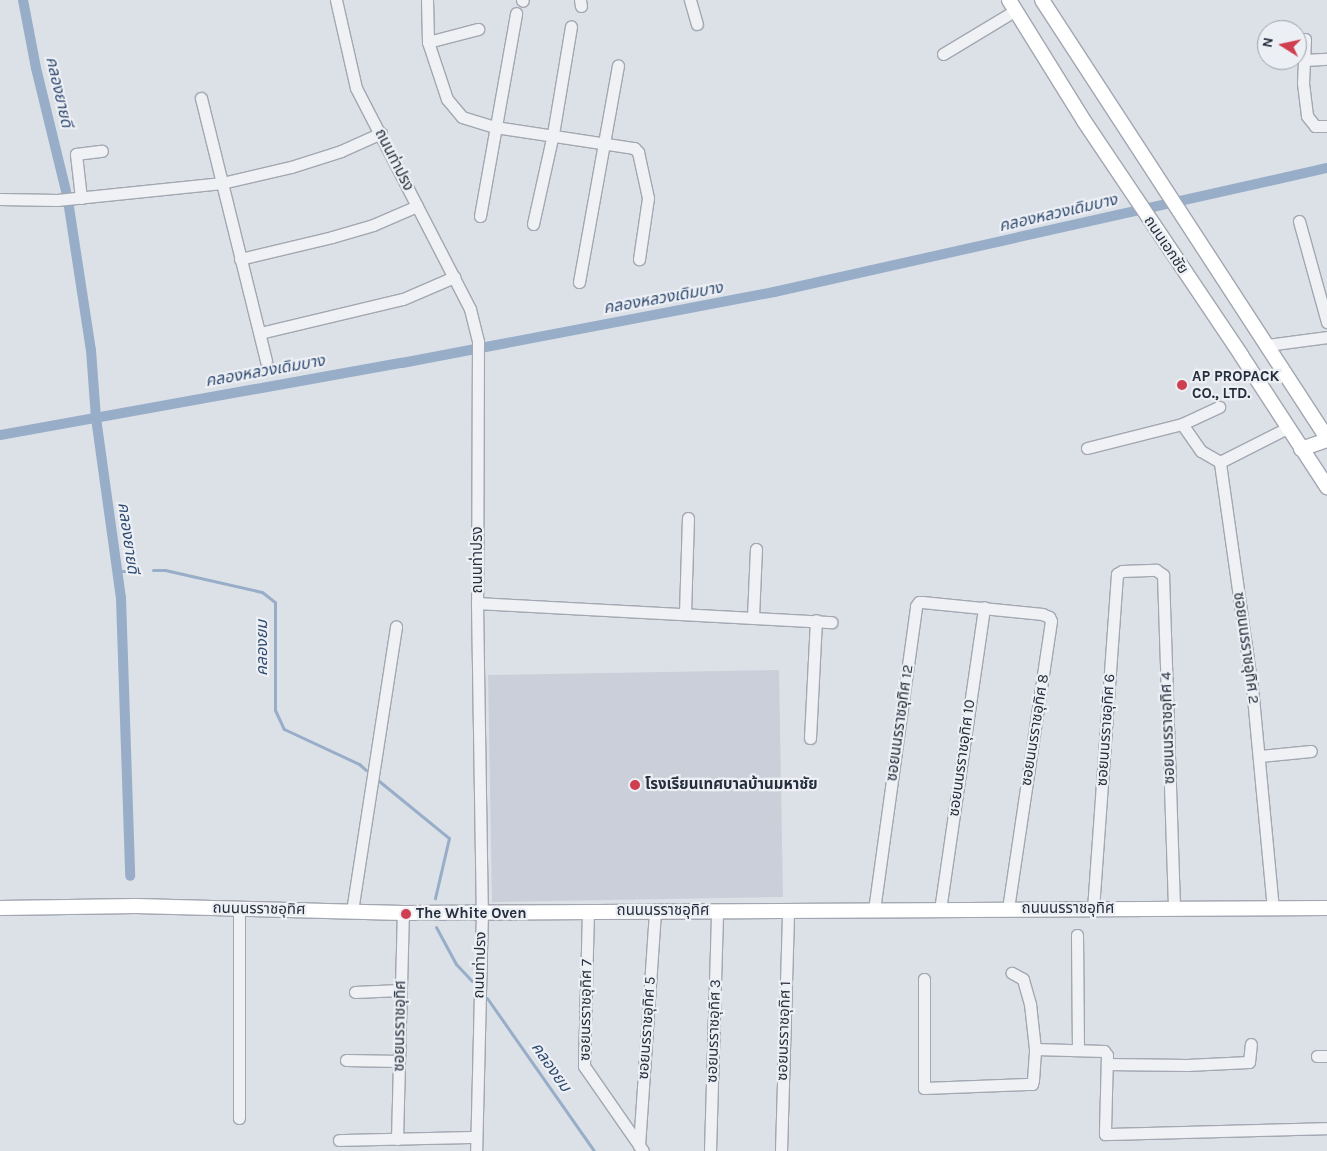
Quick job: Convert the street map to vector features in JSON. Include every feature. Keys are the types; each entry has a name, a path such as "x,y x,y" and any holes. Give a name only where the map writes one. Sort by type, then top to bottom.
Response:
{"main road":[{"name":"ถนนเอกชัย","path":"1042,0 1327,439"},
{"name":"ถนนเอกชัย","path":"1013,5 1084,121 1136,201 1242,355 1287,428 1327,487"},
{"path":"1301,449 1327,439"},
{"name":"ถนนนรราชอุทิศ","path":"0,908 136,906 403,913 482,911 1327,908"}],"street":[{"name":"ถนนท่าปรง","path":"336,0 356,88 381,133 470,309 478,341 478,603 482,911 476,1151"},
{"path":"427,0 428,42 447,99 456,112 470,120 495,127 553,134 634,148 640,155 648,198 639,259"},
{"path":"690,0 697,24"},
{"path":"943,54 1013,5"},
{"path":"480,216 516,13"},
{"path":"533,224 553,134 571,26"},
{"path":"428,42 478,29"},
{"path":"1307,60 1327,59"},
{"path":"578,282 618,65"},
{"path":"1304,70 1303,83 1307,116 1315,126 1327,126"},
{"path":"200,98 266,362"},
{"path":"0,199 57,200 222,183 291,167 341,151 381,133"},
{"path":"81,198 76,154 102,151"},
{"path":"240,258 332,237 373,225 417,206"},
{"path":"1299,221 1325,308 1327,322"},
{"path":"260,333 403,299 454,277"},
{"path":"1267,345 1327,338"},
{"path":"1087,448 1182,424 1219,407"},
{"path":"1182,424 1202,452 1220,462 1287,428"},
{"name":"ซอยนนรราชอุทิศ 2","path":"1220,462 1260,756 1273,909"},
{"path":"685,613 688,518"},
{"path":"753,617 756,549"},
{"name":"ซอยนนรราชอุทิศ 4","path":"1139,570 1156,570 1163,575 1174,909"},
{"name":"ซอยนนรราชอุทิศ 6","path":"1092,909 1117,574 1122,571 1139,570"},
{"name":"ซอยนนรราชอุทิศ 12","path":"874,910 916,604 922,602 984,607"},
{"path":"478,603 831,622"},
{"name":"ซอยนนรราชอุทิศ 8","path":"984,607 1042,614 1049,618 1051,622 1008,910"},
{"name":"ซอยนนรราชอุทิศ 10","path":"940,910 984,607"},
{"path":"810,738 816,620"},
{"path":"352,911 396,626"},
{"path":"1260,756 1311,751"},
{"path":"239,910 239,1118"},
{"name":"ซอยนรราชอุทิศ 3","path":"710,1151 717,910"},
{"name":"ซอยนรราชอุทิศ 1","path":"781,1151 788,910"},
{"name":"ซอยนรราชอุทิศ 7","path":"588,911 584,1066 641,1148"},
{"name":"ซอยนรราชอุทิศ 5","path":"641,1148 656,911"},
{"name":"ซอยนรราชอุทิศ","path":"398,1139 403,913"},
{"path":"1076,935 1078,1050"},
{"path":"924,979 924,1088 1032,1084 1035,1049 1026,985 1019,975 1012,973"},
{"path":"355,992 400,990"},
{"path":"1106,1064 1187,1065 1249,1062 1250,1044"},
{"path":"1035,1049 1104,1051 1107,1055 1105,1134 1327,1128"},
{"path":"346,1060 399,1061"},
{"path":"339,1140 476,1137"}],"shaded area":[{"name":"โรงเรียนเทศบาลบ้านมหาชัย","path":"779,670 783,897 492,902 488,675"}],"waterway":[{"name":"คลองยายดี","path":"23,0 36,68 66,191"},
{"name":"คลองหลวงเดิมบาง","path":"0,435 402,363 774,292 1327,168"},
{"name":"คลองยายดี","path":"69,207 91,350 96,418 121,598 130,876"},
{"name":"คลองยม","path":"153,570 165,570 262,592 275,602 275,710 284,729 359,764 366,770"},
{"name":"คลองยม","path":"117,571 137,571"},
{"name":"คลองยม","path":"379,781 449,838 435,898"},
{"name":"คลองยม","path":"436,927 456,964 472,981"},
{"name":"คลองยม","path":"487,998 594,1151"}],"place":[{"name":"AP PROPACK CO., LTD.","path":"1182,385"},
{"name":"โรงเรียนเทศบาลบ้านมหาชัย","path":"635,785"},
{"name":"The White Oven","path":"406,914"}]}
